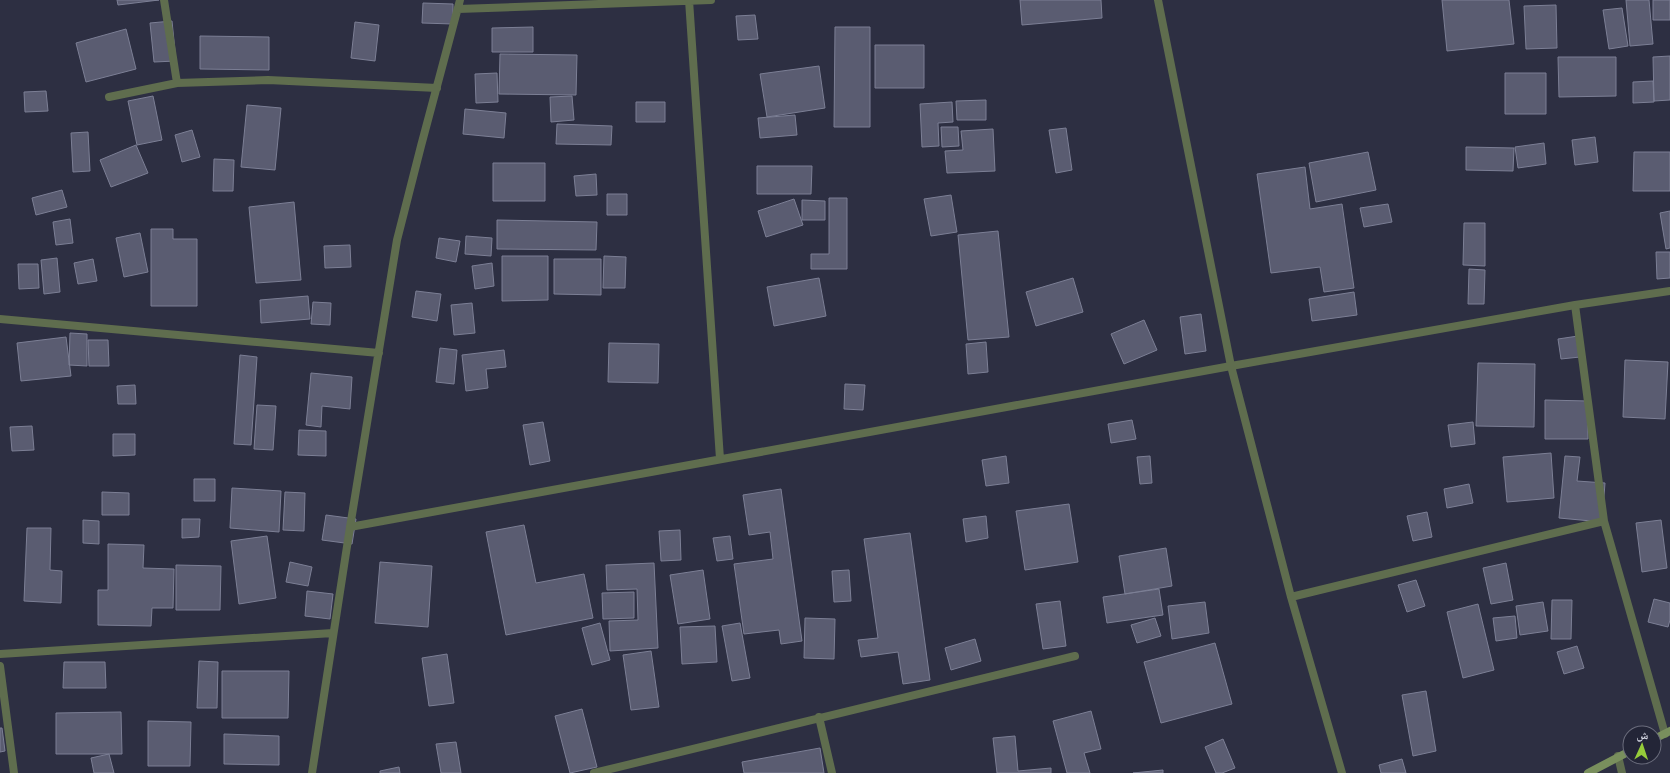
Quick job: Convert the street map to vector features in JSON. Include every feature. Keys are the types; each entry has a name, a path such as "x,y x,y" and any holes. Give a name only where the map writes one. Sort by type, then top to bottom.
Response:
{"street":[{"path":"164,0 177,83"},
{"path":"312,773 350,527 398,240 436,88 460,0"},
{"path":"458,9 711,0"},
{"path":"1158,0 1232,366 1291,597 1342,773"},
{"path":"689,1 720,459"},
{"path":"109,97 177,83 268,80 436,88"},
{"path":"350,527 1232,366 1575,305 1670,291"},
{"path":"1575,305 1604,521 1667,732"},
{"path":"0,319 379,353"},
{"path":"1291,597 1604,521"},
{"path":"0,654 333,633"},
{"path":"594,773 819,717 1075,656"},
{"path":"0,666 14,773"},
{"path":"819,717 832,773"},
{"path":"1588,773 1622,754"},
{"path":"1618,756 1622,773"}],"building":[{"path":"117,0 159,0 118,5"},
{"path":"1020,0 1101,0 1102,18 1022,25"},
{"path":"1442,0 1509,0 1514,44 1447,51"},
{"path":"1626,0 1649,0 1653,44 1630,46"},
{"path":"1653,0 1670,0 1670,20 1653,20"},
{"path":"423,3 453,4 453,24 422,23"},
{"path":"1556,5 1557,48 1526,49 1524,6"},
{"path":"1622,8 1628,46 1609,49 1603,10"},
{"path":"755,15 758,39 738,40 736,16"},
{"path":"172,21 176,61 154,62 150,23"},
{"path":"355,22 379,25 375,61 351,58"},
{"path":"533,27 533,52 492,52 492,28"},
{"path":"835,27 870,27 870,127 834,127"},
{"path":"126,29 136,69 86,82 76,43"},
{"path":"200,36 269,37 269,70 200,69"},
{"path":"875,45 924,45 924,88 875,88"},
{"path":"500,54 577,55 576,95 499,94"},
{"path":"1670,56 1670,100 1654,101 1653,57"},
{"path":"1558,57 1616,57 1616,96 1559,97"},
{"path":"819,66 825,108 767,117 760,74"},
{"path":"497,73 498,102 476,103 475,74"},
{"path":"1505,73 1546,73 1546,114 1505,114"},
{"path":"1653,81 1654,102 1633,103 1633,82"},
{"path":"46,91 48,111 25,112 24,92"},
{"path":"153,96 162,140 137,145 128,101"},
{"path":"572,96 574,120 551,122 550,97"},
{"path":"986,100 986,120 957,120 956,101"},
{"path":"636,102 665,102 665,122 636,122"},
{"path":"952,102 953,122 938,123 939,146 922,147 920,104"},
{"path":"247,105 281,108 275,170 241,167"},
{"path":"465,109 506,113 504,138 463,134"},
{"path":"795,115 797,135 760,138 758,118"},
{"path":"557,124 612,126 611,145 556,144"},
{"path":"941,127 958,127 959,146 942,147"},
{"path":"1066,128 1072,170 1056,173 1049,130"},
{"path":"993,129 995,171 947,173 945,151 963,150 961,131"},
{"path":"192,130 200,157 182,162 175,135"},
{"path":"88,132 90,171 73,172 71,133"},
{"path":"1595,137 1598,162 1575,165 1572,140"},
{"path":"1544,143 1546,164 1518,168 1515,147"},
{"path":"136,145 148,173 111,187 100,160"},
{"path":"1466,147 1514,148 1513,171 1466,170"},
{"path":"1368,152 1376,190 1316,202 1309,163"},
{"path":"1634,152 1670,152 1670,191 1633,191"},
{"path":"214,159 234,160 233,191 213,191"},
{"path":"493,163 545,163 545,201 493,201"},
{"path":"757,166 812,166 811,194 757,194"},
{"path":"1305,167 1310,209 1342,204 1354,288 1324,292 1320,267 1271,273 1257,174"},
{"path":"596,174 597,195 576,196 574,176"},
{"path":"62,190 67,207 36,215 32,198"},
{"path":"607,194 627,194 627,215 607,215"},
{"path":"951,195 957,232 931,236 924,199"},
{"path":"829,198 847,198 847,269 811,269 811,254 829,254"},
{"path":"794,199 803,225 766,237 758,211"},
{"path":"802,200 825,201 825,220 802,220"},
{"path":"294,202 301,280 256,283 249,207"},
{"path":"1388,204 1392,222 1364,227 1360,208"},
{"path":"1670,211 1670,248 1666,249 1660,213"},
{"path":"70,219 73,243 56,245 53,222"},
{"path":"497,220 597,222 596,250 497,249"},
{"path":"1464,223 1485,223 1485,266 1463,265"},
{"path":"151,229 173,229 173,239 197,239 197,306 151,306"},
{"path":"998,231 1009,337 968,340 958,235"},
{"path":"140,233 148,272 124,277 116,238"},
{"path":"466,236 492,238 491,256 465,254"},
{"path":"439,238 460,241 456,262 436,258"},
{"path":"350,245 351,267 325,268 324,246"},
{"path":"1656,252 1670,252 1670,278 1657,279"},
{"path":"502,256 548,256 548,300 502,301"},
{"path":"604,256 626,257 625,288 603,288"},
{"path":"57,258 60,292 44,294 41,260"},
{"path":"93,259 97,281 78,284 74,263"},
{"path":"554,259 601,259 601,295 554,294"},
{"path":"492,263 494,286 475,289 472,266"},
{"path":"18,264 38,264 39,288 19,289"},
{"path":"1469,269 1485,270 1484,304 1468,304"},
{"path":"819,278 826,316 774,326 767,287"},
{"path":"1073,278 1083,312 1036,326 1026,292"},
{"path":"416,291 441,294 437,321 412,317"},
{"path":"1354,292 1357,315 1312,321 1309,299"},
{"path":"308,296 310,319 261,323 260,300"},
{"path":"313,302 331,303 330,325 311,324"},
{"path":"472,303 475,333 454,335 451,305"},
{"path":"1201,314 1206,351 1185,354 1180,317"},
{"path":"1144,320 1157,350 1124,364 1111,334"},
{"path":"70,333 87,334 87,366 69,365"},
{"path":"1578,336 1580,357 1561,359 1558,339"},
{"path":"66,337 71,376 21,381 17,343"},
{"path":"88,340 108,340 109,366 89,366"},
{"path":"986,342 988,372 968,374 966,344"},
{"path":"609,343 659,344 658,383 608,382"},
{"path":"440,348 457,350 454,384 436,382"},
{"path":"504,350 506,367 486,369 488,388 466,391 462,355"},
{"path":"240,355 257,357 251,445 234,444"},
{"path":"1625,360 1668,362 1665,419 1623,417"},
{"path":"1478,363 1535,364 1534,427 1476,426"},
{"path":"311,373 352,377 350,409 322,406 321,427 306,425"},
{"path":"845,384 865,385 863,410 844,409"},
{"path":"135,385 136,404 118,404 117,386"},
{"path":"1545,400 1588,401 1588,439 1545,439"},
{"path":"257,405 276,406 273,450 254,449"},
{"path":"1132,420 1136,439 1111,443 1108,424"},
{"path":"543,422 550,461 530,465 523,425"},
{"path":"1473,422 1475,444 1451,447 1448,425"},
{"path":"32,426 34,450 12,451 10,427"},
{"path":"299,430 326,431 326,456 298,455"},
{"path":"113,434 135,434 135,455 113,456"},
{"path":"1551,453 1554,498 1507,502 1503,457"},
{"path":"1006,456 1009,483 986,486 982,460"},
{"path":"1150,456 1152,483 1140,484 1137,457"},
{"path":"1565,456 1580,457 1577,481 1605,483 1602,522 1559,518"},
{"path":"194,479 215,479 215,501 194,501"},
{"path":"1469,484 1473,503 1447,508 1444,489"},
{"path":"232,488 281,491 279,532 230,528"},
{"path":"781,489 802,641 781,644 779,630 744,634 734,564 773,559 770,532 749,535 743,495"},
{"path":"102,492 129,493 129,515 102,515"},
{"path":"285,492 305,493 304,531 283,530"},
{"path":"1069,504 1078,562 1025,570 1016,511"},
{"path":"1427,512 1432,537 1413,541 1407,516"},
{"path":"326,515 356,519 352,544 322,540"},
{"path":"986,516 988,538 966,542 963,519"},
{"path":"182,519 200,519 199,537 182,538"},
{"path":"83,520 99,521 99,544 83,543"},
{"path":"1661,520 1667,568 1642,572 1636,523"},
{"path":"524,525 536,583 584,574 593,618 506,635 486,532"},
{"path":"27,528 51,528 50,570 62,571 61,603 24,601"},
{"path":"680,530 681,560 661,561 659,531"},
{"path":"910,533 930,680 903,684 898,652 861,657 858,640 878,638 864,539"},
{"path":"267,536 276,598 239,604 231,541"},
{"path":"730,536 733,559 717,561 713,538"},
{"path":"108,544 144,545 143,568 174,569 173,608 152,608 151,626 98,625 98,590 108,590"},
{"path":"1166,548 1172,586 1125,594 1119,556"},
{"path":"290,562 312,567 308,586 286,582"},
{"path":"380,562 432,566 428,627 375,623"},
{"path":"654,563 658,648 610,651 609,621 638,620 637,589 607,590 606,565"},
{"path":"1506,563 1513,600 1491,604 1483,568"},
{"path":"176,565 221,566 220,610 176,610"},
{"path":"703,570 710,619 678,624 670,575"},
{"path":"849,570 851,601 834,602 832,571"},
{"path":"1416,580 1425,606 1407,612 1398,585"},
{"path":"1159,589 1163,615 1107,623 1103,597"},
{"path":"307,591 333,594 330,619 305,616"},
{"path":"634,592 634,618 603,619 602,593"},
{"path":"1654,599 1670,603 1670,620 1668,627 1648,622"},
{"path":"1552,600 1572,600 1571,639 1551,639"},
{"path":"1060,601 1066,646 1043,649 1036,604"},
{"path":"1205,602 1209,633 1172,639 1168,606"},
{"path":"1543,602 1548,631 1520,635 1516,606"},
{"path":"1478,604 1494,670 1463,678 1447,612"},
{"path":"1515,616 1517,638 1496,641 1493,618"},
{"path":"805,618 835,619 834,659 804,658"},
{"path":"1155,618 1161,636 1137,643 1131,625"},
{"path":"600,623 610,660 592,665 582,628"},
{"path":"740,623 750,678 732,681 722,626"},
{"path":"715,626 717,662 682,664 680,627"},
{"path":"975,639 981,661 951,670 945,648"},
{"path":"1215,643 1232,704 1161,723 1144,662"},
{"path":"1577,646 1584,668 1564,674 1557,652"},
{"path":"651,651 659,707 631,710 623,655"},
{"path":"447,654 454,703 429,706 422,658"},
{"path":"199,661 218,662 217,708 197,708"},
{"path":"64,662 105,662 106,688 63,688"},
{"path":"222,671 289,671 288,718 222,718"},
{"path":"1426,691 1436,751 1413,756 1402,695"},
{"path":"582,709 597,767 570,773 555,716"},
{"path":"1091,711 1101,749 1084,753 1090,773 1067,773 1053,721"},
{"path":"121,712 122,754 56,754 56,713"},
{"path":"148,721 191,722 190,766 148,766"},
{"path":"0,728 2,728 5,751 0,752"},
{"path":"224,734 279,736 279,765 224,764"},
{"path":"1015,736 1018,771 1051,768 1051,773 997,773 993,738"},
{"path":"1223,739 1235,768 1222,773 1216,773 1205,747"},
{"path":"456,742 461,773 441,773 436,744"},
{"path":"820,748 824,773 744,773 742,762"},
{"path":"109,754 114,773 94,773 91,758"},
{"path":"1402,759 1406,773 1381,773 1379,765"},
{"path":"399,767 400,773 380,773 380,771"},
{"path":"1163,770 1163,773 1133,773"}]}
